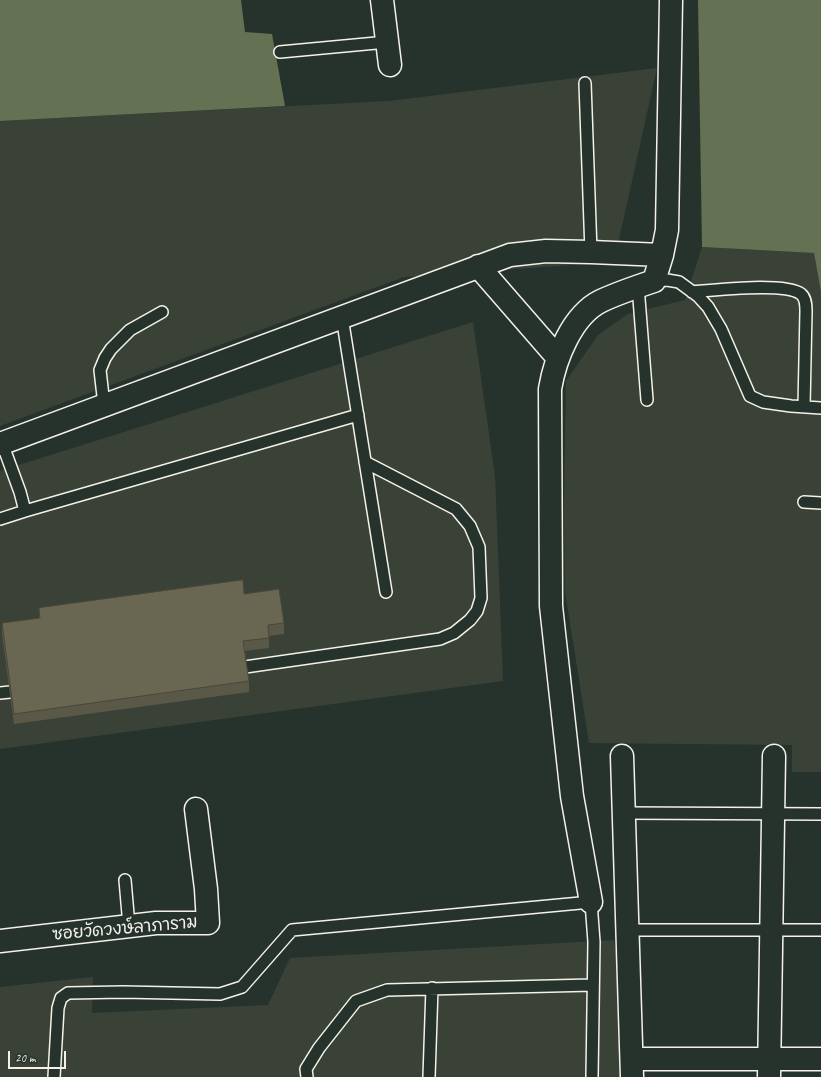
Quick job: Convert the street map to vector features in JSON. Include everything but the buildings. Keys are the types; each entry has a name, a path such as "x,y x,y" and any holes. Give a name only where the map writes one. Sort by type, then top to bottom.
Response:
{"street":[{"path":"382,0 390,65"},
{"path":"591,902 572,796 551,606 550,389 553,372 558,358 567,339 582,315 600,301 646,284 662,255 667,230 671,0"},
{"path":"1,444 342,316 510,255 546,251 662,255"},
{"path":"478,266 558,358"},
{"path":"622,756 632,1068 770,1069 821,1059"},
{"path":"770,1069 774,756"},
{"name":"ซอยวัดวงษ์ลาภาราม","path":"0,941 156,923 208,922 206,889 196,809"}],"lane":[{"path":"280,52 387,42"},
{"path":"585,83 592,252"},
{"path":"647,400 646,284 667,280 679,282 698,296 708,307 721,329 750,396 763,402 821,408"},
{"path":"692,292 768,287 793,291 801,294 805,301 806,312 804,407"},
{"path":"104,405 100,370 105,358 111,349 130,330 162,312"},
{"path":"342,316 386,592"},
{"path":"0,519 358,415"},
{"path":"1,444 20,492 25,511"},
{"path":"245,667 440,639 461,628 477,611 481,598 481,582 478,547 470,526 456,509 365,462"},
{"path":"804,502 821,503"},
{"path":"624,813 821,814"},
{"path":"125,880 128,926"},
{"path":"54,1077 58,1008 61,998 68,993 123,992 220,994 242,986 292,930 591,902 594,942 592,986 592,1077"},
{"path":"628,930 821,930"},
{"path":"307,1077 306,1069 319,1048 356,1001 387,990 592,986"},
{"path":"429,1077 432,988"}],"shaded area":[{"path":"657,68 614,262 404,277 0,426 0,121 389,101"},
{"path":"702,247 814,253 821,292 821,772 792,772 792,745 589,743 565,591 564,510 566,381 598,335 628,314 685,300"},
{"path":"473,322 495,476 503,681 0,749 0,471"},
{"path":"614,940 621,993 620,1077 0,1077 0,987 93,977 92,1013 268,1005 290,958"}],"green space":[{"path":"0,0 241,0 245,32 272,34 285,106 0,121"},
{"path":"698,0 821,0 821,292 814,253 702,247"}]}
